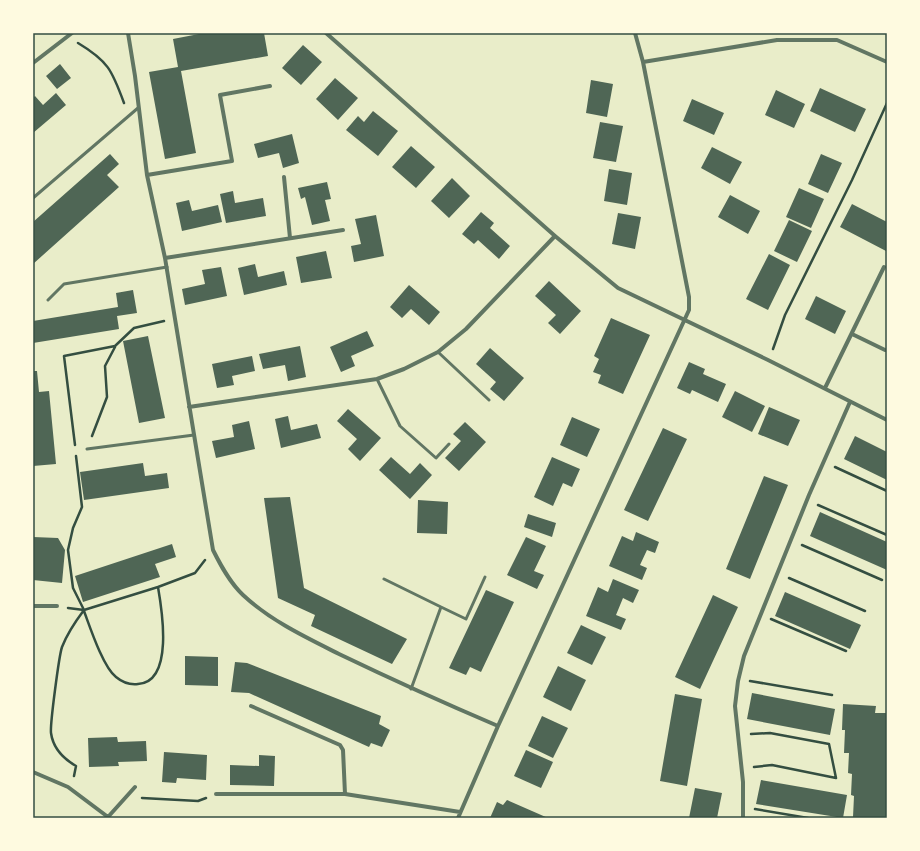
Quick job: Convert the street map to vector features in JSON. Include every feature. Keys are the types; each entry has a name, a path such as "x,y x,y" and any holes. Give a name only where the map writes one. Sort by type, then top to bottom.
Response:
{"street":[{"path":"33,63 72,33"},
{"path":"128,33 147,175 167,267 213,550 222,568 242,594 260,610 288,628 411,689 498,726"},
{"path":"326,33 555,236 618,288 768,360 887,420"},
{"path":"458,818 498,726 686,320 689,310 689,297 643,62 635,33"},
{"path":"643,62 777,40 837,40 887,62"},
{"path":"147,175 232,161 220,95 270,86"},
{"path":"284,177 290,238"},
{"path":"165,258 343,230"},
{"path":"189,407 378,379 404,369 438,352 466,329 555,236"},
{"path":"825,388 884,267"},
{"path":"852,334 885,350"},
{"path":"743,818 741,768 735,706 744,656 807,500 850,402"},
{"path":"33,606 57,606"},
{"path":"251,706 340,745 343,750 344,794"},
{"path":"33,772 68,787 108,817 135,787"},
{"path":"216,794 344,794 460,812"}],"lane":[{"path":"33,198 138,108"},
{"path":"48,300 64,284 167,267"},
{"path":"438,352 489,400"},
{"path":"378,379 400,426 436,458 450,444"},
{"path":"87,449 194,435"},
{"path":"384,579 466,619 485,577"},
{"path":"411,689 441,606"}],"path":[{"path":"67,37 97,55 113,74 129,116"},
{"path":"768,360 778,337 785,315 852,180 887,103"},
{"path":"87,449 107,397 105,366 115,346 134,328 175,319"},
{"path":"115,346 64,356 82,506 73,528 68,550 73,588 84,610 102,655 115,677 130,685 145,684 157,673 162,654 162,608 158,587"},
{"path":"823,462 887,491"},
{"path":"807,500 887,535"},
{"path":"792,540 882,580"},
{"path":"68,787 74,780 76,766 65,760 58,750 51,733 61,649 72,626 84,610 158,587 195,573 213,550"},
{"path":"778,574 865,611"},
{"path":"761,615 846,651"},
{"path":"739,679 832,695"},
{"path":"738,735 770,733 829,744 836,778 772,765 741,768"},
{"path":"129,794 145,799 198,801 216,794"},
{"path":"743,807 808,818"}],"building":[{"path":"204,33 264,33 268,56 181,71 196,153 165,159 149,72 178,67 173,39"},
{"path":"303,45 322,62 301,85 282,68"},
{"path":"60,64 71,78 57,89 46,76"},
{"path":"335,78 358,98 338,120 316,99"},
{"path":"591,80 613,84 607,117 586,113"},
{"path":"820,88 866,109 855,132 810,111"},
{"path":"776,90 805,104 794,128 765,115"},
{"path":"56,93 66,105 33,133 33,98 35,96 43,105"},
{"path":"692,99 724,113 714,135 683,121"},
{"path":"373,111 398,131 378,156 346,130 358,116 364,122"},
{"path":"600,122 623,126 616,162 593,158"},
{"path":"292,134 299,163 283,168 279,153 258,158 254,144"},
{"path":"411,146 435,167 416,188 392,167"},
{"path":"712,147 742,162 730,184 701,168"},
{"path":"110,154 119,164 107,175 119,187 33,264 33,222"},
{"path":"821,154 842,163 828,193 808,184"},
{"path":"609,169 632,173 627,205 604,201"},
{"path":"452,178 470,196 449,218 431,201"},
{"path":"327,182 331,199 325,200 330,221 312,225 305,197 301,199 298,188"},
{"path":"799,188 824,199 811,228 786,217"},
{"path":"233,191 235,203 263,198 266,216 226,223 220,194"},
{"path":"730,195 760,211 748,234 718,217"},
{"path":"189,200 192,211 218,205 222,222 182,231 176,203"},
{"path":"852,204 887,222 886,251 840,227"},
{"path":"481,212 494,223 490,228 510,246 499,259 478,240 474,244 462,234"},
{"path":"618,213 641,217 635,249 612,244"},
{"path":"376,215 384,256 354,262 351,246 361,244 355,219"},
{"path":"789,220 812,231 797,262 774,251"},
{"path":"326,251 332,278 301,283 296,257"},
{"path":"769,254 790,265 768,310 746,299"},
{"path":"255,264 258,277 284,271 287,285 244,295 238,268"},
{"path":"221,267 227,296 185,305 182,289 205,284 202,270"},
{"path":"549,281 581,311 560,334 548,323 556,315 535,296"},
{"path":"409,285 440,312 429,325 411,309 402,318 390,307"},
{"path":"133,290 137,313 117,316 119,329 33,343 33,321 118,307 116,293"},
{"path":"816,296 846,311 835,334 805,319"},
{"path":"611,318 650,335 623,394 598,383 601,375 593,372 599,359 594,356"},
{"path":"367,331 374,346 351,356 355,366 341,372 330,347"},
{"path":"148,336 165,418 139,423 123,341"},
{"path":"300,346 306,377 288,381 285,365 263,369 259,354"},
{"path":"490,348 524,378 504,401 490,389 496,382 476,364"},
{"path":"252,356 255,371 232,376 234,385 217,388 212,364"},
{"path":"689,362 705,369 703,374 726,384 718,402 692,390 690,394 677,388"},
{"path":"33,371 37,371 39,392 49,391 56,464 33,466"},
{"path":"735,391 765,406 752,432 722,417"},
{"path":"769,407 800,420 788,446 758,434"},
{"path":"348,409 381,438 360,461 348,449 357,439 337,421"},
{"path":"288,416 291,430 317,424 321,438 281,448 275,419"},
{"path":"572,417 600,429 587,457 560,445"},
{"path":"249,421 255,449 216,458 212,441 234,437 232,425"},
{"path":"465,422 486,442 459,471 445,458 461,441 453,434"},
{"path":"663,428 687,439 648,521 624,510"},
{"path":"855,436 887,452 887,480 844,459"},
{"path":"391,457 410,474 420,463 432,475 410,499 379,470"},
{"path":"552,457 580,469 572,487 563,483 553,506 534,497"},
{"path":"143,463 145,476 167,473 169,488 84,500 80,472"},
{"path":"764,476 788,485 750,579 726,569"},
{"path":"290,497 304,588 407,639 392,664 311,626 315,615 278,598 264,498"},
{"path":"418,500 448,502 447,534 417,533"},
{"path":"820,512 887,542 887,570 810,536"},
{"path":"528,514 556,523 552,537 524,527"},
{"path":"636,532 659,542 655,553 647,550 640,565 647,568 642,580 609,566 622,536 633,541"},
{"path":"33,537 58,538 65,550 62,583 33,580"},
{"path":"526,537 546,546 534,571 544,575 537,589 507,575"},
{"path":"172,544 176,557 155,564 160,577 83,602 75,576"},
{"path":"613,579 639,590 633,603 623,598 616,615 626,619 621,630 586,616 598,587 608,592"},
{"path":"486,590 514,602 481,672 470,667 466,675 449,668"},
{"path":"785,592 861,625 850,649 775,616"},
{"path":"713,595 738,607 700,689 675,677"},
{"path":"581,625 606,637 592,665 567,653"},
{"path":"185,656 218,657 218,686 185,685"},
{"path":"235,662 247,663 381,716 379,724 390,730 382,747 371,743 369,747 249,693 231,692"},
{"path":"558,666 586,680 571,711 543,697"},
{"path":"752,693 835,709 830,735 747,719"},
{"path":"675,694 702,699 687,786 660,781"},
{"path":"843,704 876,706 875,713 887,713 887,818 853,817 854,796 851,795 852,774 848,773 849,753 844,753 845,730 842,730"},
{"path":"542,716 568,728 553,758 528,746"},
{"path":"117,737 118,742 146,741 147,761 118,762 119,766 89,767 88,738"},
{"path":"526,750 553,762 541,788 514,776"},
{"path":"164,752 207,755 206,780 177,778 176,783 162,782"},
{"path":"259,755 275,756 274,786 230,785 230,765 259,766"},
{"path":"761,780 847,795 843,818 756,804"},
{"path":"695,788 722,793 717,818 689,818"},
{"path":"507,800 548,818 490,818 497,802 503,805"}]}
